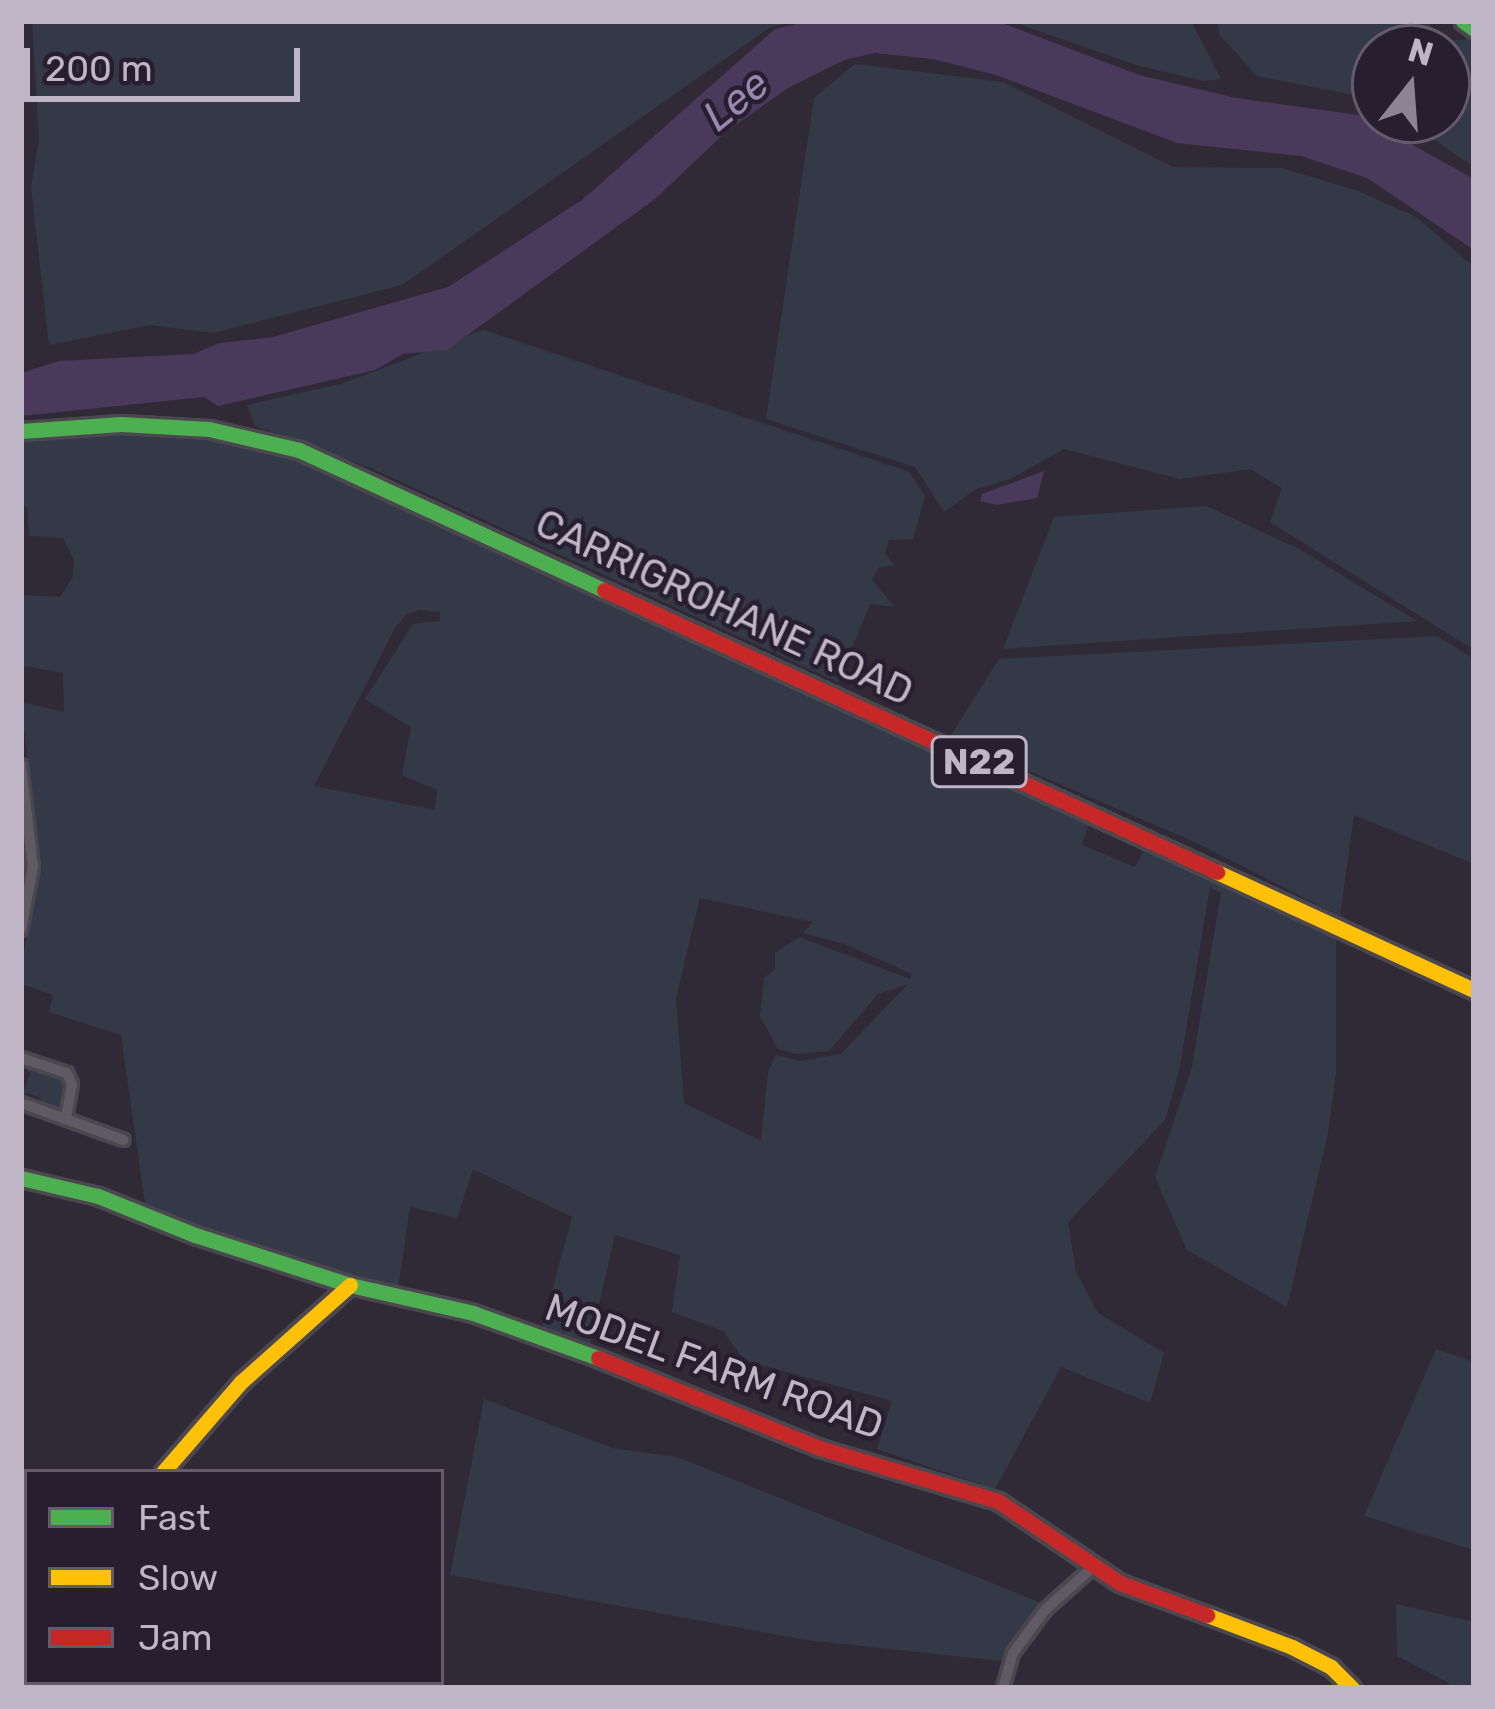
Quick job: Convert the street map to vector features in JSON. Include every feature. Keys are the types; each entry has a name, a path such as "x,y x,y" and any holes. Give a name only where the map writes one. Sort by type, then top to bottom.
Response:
{"main road":[{"path":"1463,21 1474,28"},
{"name":"CARRIGROHANE ROAD","path":"21,431 121,424 209,429 266,440 338,467 1474,990"},
{"name":"MODEL FARM ROAD","path":"21,1178 98,1196 195,1235 350,1285 473,1313 669,1384 820,1448 998,1501 1094,1566 1176,1606 1292,1647 1331,1667 1352,1688"},
{"path":"166,1469 241,1382 350,1285"}],"street":[{"path":"21,765 33,866 21,930"},
{"path":"21,1058 68,1073 72,1084 66,1119"},
{"path":"21,1103 124,1140"},
{"path":"1004,1688 1012,1653 1045,1610 1094,1566"}],"shaded area":[{"path":"32,21 795,21 769,28 402,285 213,333 150,325 49,345 31,187 39,140"},
{"path":"1010,21 1191,21 1221,79 1204,81 1136,65"},
{"path":"1217,21 1428,24 1351,24 1351,94 1257,76 1219,34"},
{"path":"1471,41 1474,43 1474,167 1440,144 1471,144"},
{"path":"855,64 1003,82 1173,167 1282,168 1358,191 1416,217 1474,267 1474,650 1270,522 1282,488 1250,469 1180,479 1064,449 1010,479 976,489 944,512 915,467 766,419 814,98"},
{"path":"483,330 909,472 925,496 913,539 889,540 885,553 894,565 879,567 872,580 895,607 870,604 838,682 373,469 255,426 247,405 344,383"},
{"path":"140,433 250,444 327,467 1090,819 1082,845 1135,867 1146,847 1336,931 1336,1073 1328,1133 1287,1307 1187,1250 1155,1177 1192,1067 1221,893 1210,887 1179,1071 1165,1120 1068,1222 1076,1272 1098,1313 1164,1353 1150,1403 1061,1367 995,1489 877,1449 892,1401 744,1360 723,1331 672,1312 680,1255 615,1235 589,1349 541,1331 572,1217 473,1169 457,1218 410,1207 398,1289 234,1241 145,1203 121,1035 49,1012 53,995 21,984 34,884 35,825 21,702 64,712 63,673 25,666 21,676 21,595 60,597 73,577 74,560 63,538 29,536 27,507 21,504 21,442","holes":["420,610 440,612 440,621 413,624 365,699 411,727 402,775 437,790 435,810 314,786 395,628 406,615","700,898 813,922 803,933 845,944 912,974 910,979 799,937 775,953 775,969 764,978 760,1016 778,1049 797,1054 829,1051 878,994 908,984 841,1054 800,1061 776,1055 768,1072 761,1141 684,1103 676,998"]},
{"path":"1207,506 1299,549 1417,621 1003,649 1054,517"},
{"path":"1437,636 1474,659 1474,864 1354,815 1340,916 1197,843 950,737 999,659"},
{"path":"21,1062 64,1077 67,1104 62,1111 40,1104 41,1098 27,1093 21,1097 30,1074"},
{"path":"1436,1349 1474,1362 1474,1550 1364,1516"},
{"path":"484,1399 612,1448 677,1457 1039,1602 1002,1661 806,1640 450,1575"},
{"path":"21,1557 24,1685 157,1688 21,1688"},
{"path":"1396,1604 1474,1622 1474,1688 1446,1688 1449,1683 1397,1656"}],"water":[{"name":"Lee","path":"809,21 997,21 1139,75 1236,98 1351,114 1351,144 1411,144 1474,179 1474,250 1367,178 1301,156 1177,143 996,75 933,59 875,53 844,60 788,88 727,131 655,199 447,350 403,354 375,370 218,406 204,397 21,416 21,373 59,361 193,354 220,343 273,337 448,287 582,200 775,29"},
{"path":"1044,471 1037,498 997,505 980,501 982,494"}],"traffic: fast":[{"path":"1463,21 1474,29"},
{"path":"21,431 121,424 209,429 299,450 604,590"},
{"path":"21,1178 98,1196 195,1235 350,1285 473,1313 598,1358"}],"traffic: slow":[{"path":"1217,872 1474,990"},
{"path":"166,1469 241,1382 350,1285"},
{"path":"1207,1615 1292,1647 1331,1667 1352,1688"}],"traffic: jam":[{"path":"604,590 1217,872"},
{"path":"598,1358 820,1448 998,1501 1120,1583 1207,1615"}]}
